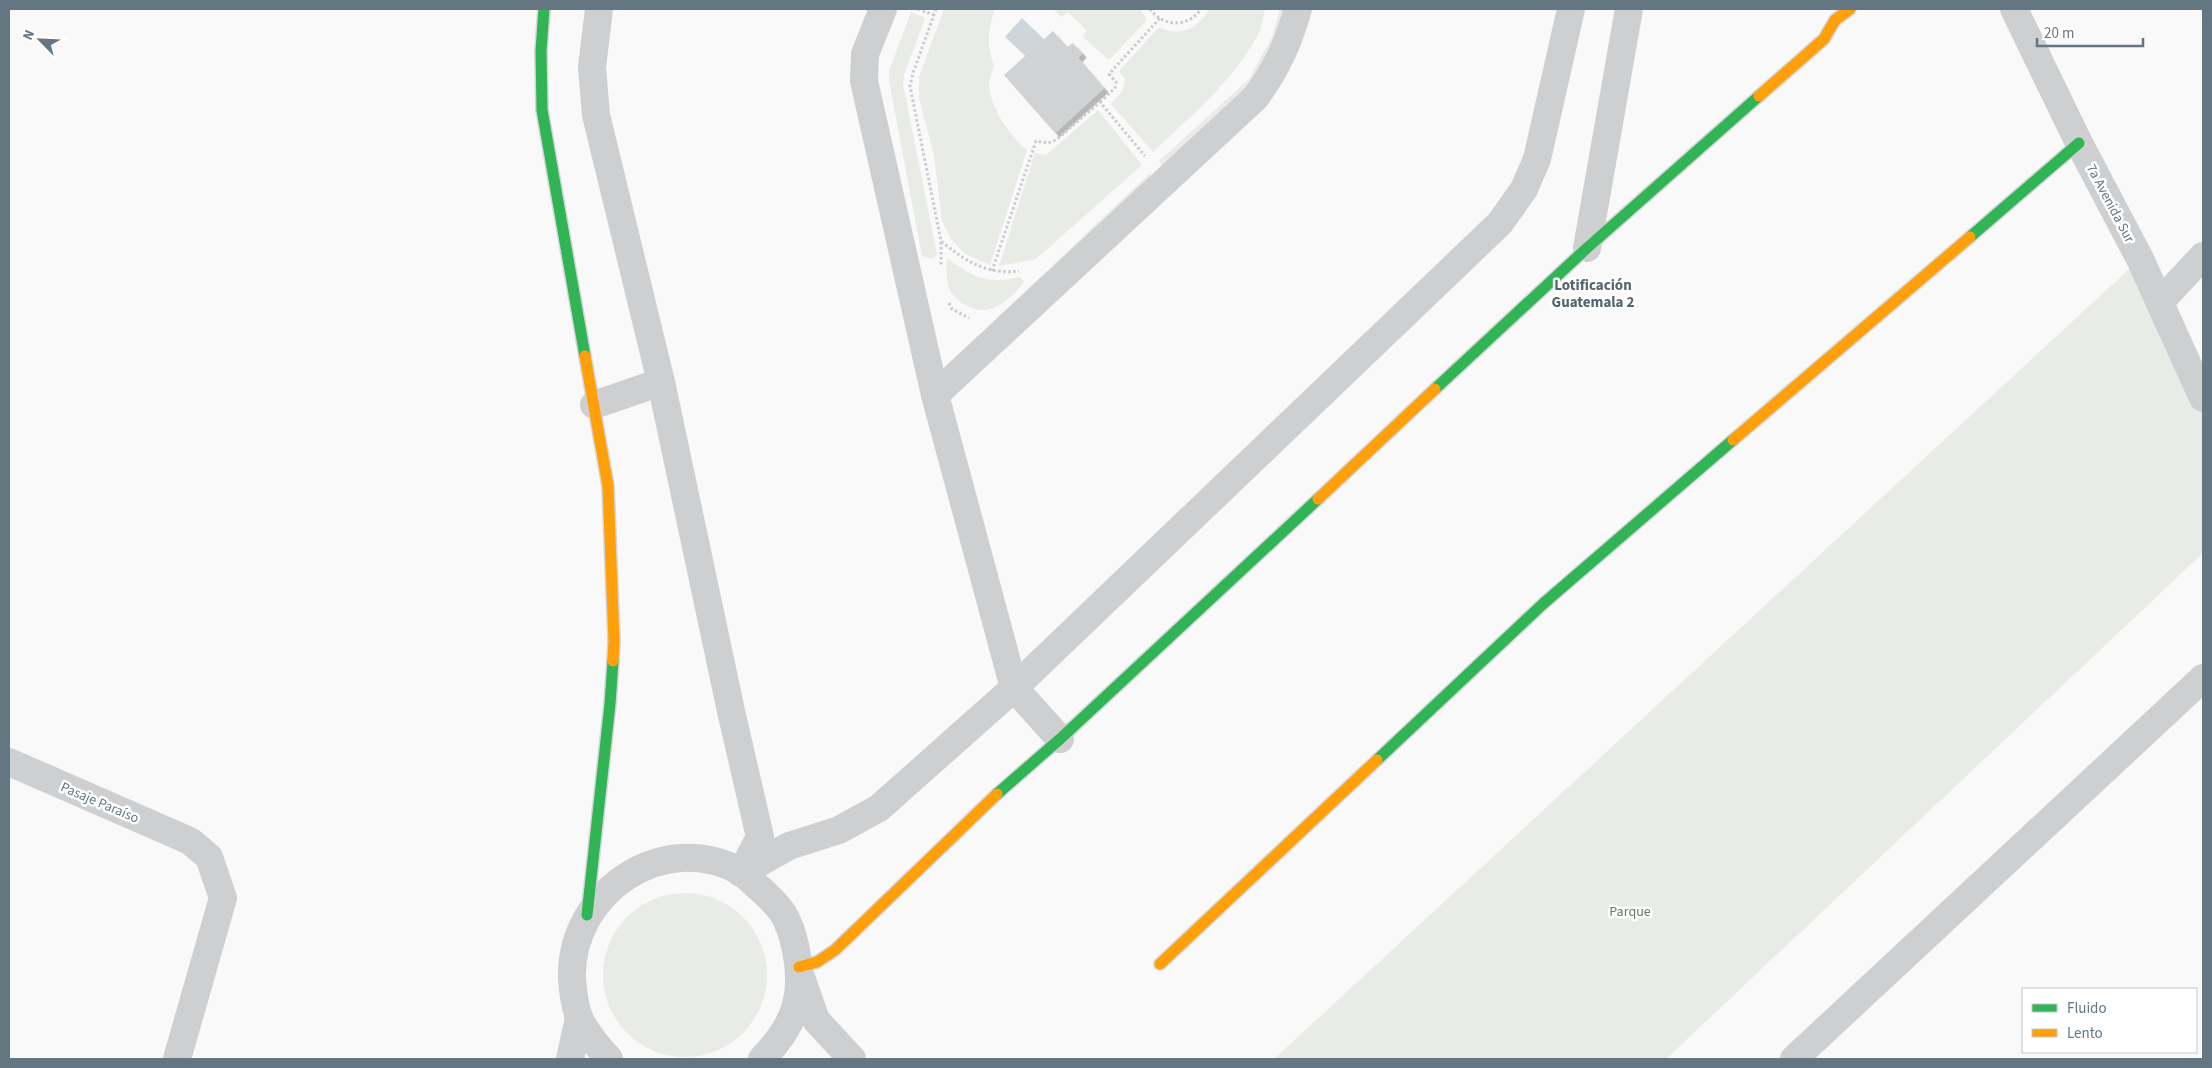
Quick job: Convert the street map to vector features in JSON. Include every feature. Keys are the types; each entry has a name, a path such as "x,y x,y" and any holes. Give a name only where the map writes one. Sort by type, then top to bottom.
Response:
{"street":[{"path":"544,9 542,110 608,486 614,641 610,704 587,915"},
{"path":"599,9 592,67 596,115 661,382 731,711 760,837 741,873"},
{"path":"883,9 865,54 864,81 935,395 1014,688 1060,738"},
{"path":"935,395 1255,98 1274,73 1292,30 1298,9"},
{"path":"741,873 789,846 839,830 879,808 1014,688 1500,223 1524,189 1537,159 1571,9"},
{"path":"1587,248 1630,9"},
{"name":"7a Avenida Sur","path":"2014,9 2079,143 2140,259 2203,398"},
{"path":"800,972 835,950 986,804 1060,738 1587,248 1824,40 1840,13"},
{"path":"1160,964 1544,603 2079,143"},
{"path":"2160,302 2203,256"},
{"path":"594,405 661,382"},
{"path":"1794,1059 2203,678"},
{"name":"Pasaje Paraíso","path":"9,762 190,841 209,857 223,898 177,1059"},
{"path":"609,1059 593,1042 580,1018 572,992 572,965 577,938 587,915 603,894 622,878 644,867 669,860 694,859 718,863 741,873 779,906 791,928 800,972 816,1020 852,1059"},
{"path":"762,1059 776,1045 789,1024 797,1001 800,972"},
{"path":"570,1059 580,1018"}],"path":[{"path":"918,9 934,15"},
{"path":"936,9 912,73 910,86 941,241 942,273"},
{"path":"1150,9 1160,18 1174,23 1184,22 1193,18 1201,9"},
{"path":"941,241 960,257 992,271 1036,141 1048,143 1056,140 1115,88 1116,82 1108,74 1160,18"},
{"path":"1100,102 1150,163"},
{"path":"948,301 952,309 963,316 975,319"}],"green space":[{"path":"944,9 995,9 989,37 991,58 994,65 989,85 991,96 1003,122 1027,150 990,265 965,254 951,239 942,221 934,155 919,98 919,77"},
{"path":"1053,9 1140,9 1147,20 1109,60 1083,37 1087,31 1068,12 1061,17"},
{"path":"1209,9 1265,9 1258,35 1247,54 1209,99 1153,152 1111,104 1123,90 1125,78 1119,71 1159,27 1174,32 1188,30 1200,22"},
{"path":"1280,9 1292,9 1279,51 1167,174 1159,161 1249,79 1272,37"},
{"path":"911,12 925,18 904,75 903,84 937,254 932,259 922,256 889,81 889,71"},
{"path":"1098,110 1142,165 1036,259 999,266 1035,153 1046,155"},
{"path":"1149,174 1158,183 996,323 998,317"},
{"path":"947,258 981,278 998,280 1020,277 1024,282 1009,298 996,307 984,310 971,308 954,296 948,285"},
{"name":"Parque","path":"2140,259 2203,398 2203,553 1666,1059 1274,1059"},
{"path":"677,893 693,893 716,899 731,907 743,917 753,929 761,944 767,967 767,983 761,1006 753,1021 743,1033 731,1043 716,1051 693,1057 677,1057 654,1051 639,1043 617,1021 607,999 603,983 603,967 609,944 617,929 639,907 661,897"}],"shaded area":[{"path":"1022,18 1050,45 1033,63 1005,37"}],"building":[{"path":"1053,31 1067,47 1073,43 1082,53 1078,58 1104,88 1055,133 1004,75"}],"traffic: fast":[{"path":"544,9 541,51 542,110 585,356"},
{"path":"1435,389 1587,248 1759,96"},
{"path":"1970,237 2079,143"},
{"path":"1377,760 1544,603 1733,440"},
{"path":"997,794 1060,739 1318,499"},
{"path":"587,915 613,661"}],"traffic: slow":[{"path":"1759,96 1824,39 1835,20 1850,9"},
{"path":"1733,440 1970,237"},
{"path":"585,356 608,486 614,641 613,661"},
{"path":"1318,499 1435,389"},
{"path":"1160,964 1377,760"},
{"path":"799,967 817,962 835,950 997,794"}],"district":[{"name":"Lotificación Guatemala 2","path":"1593,294"}]}
